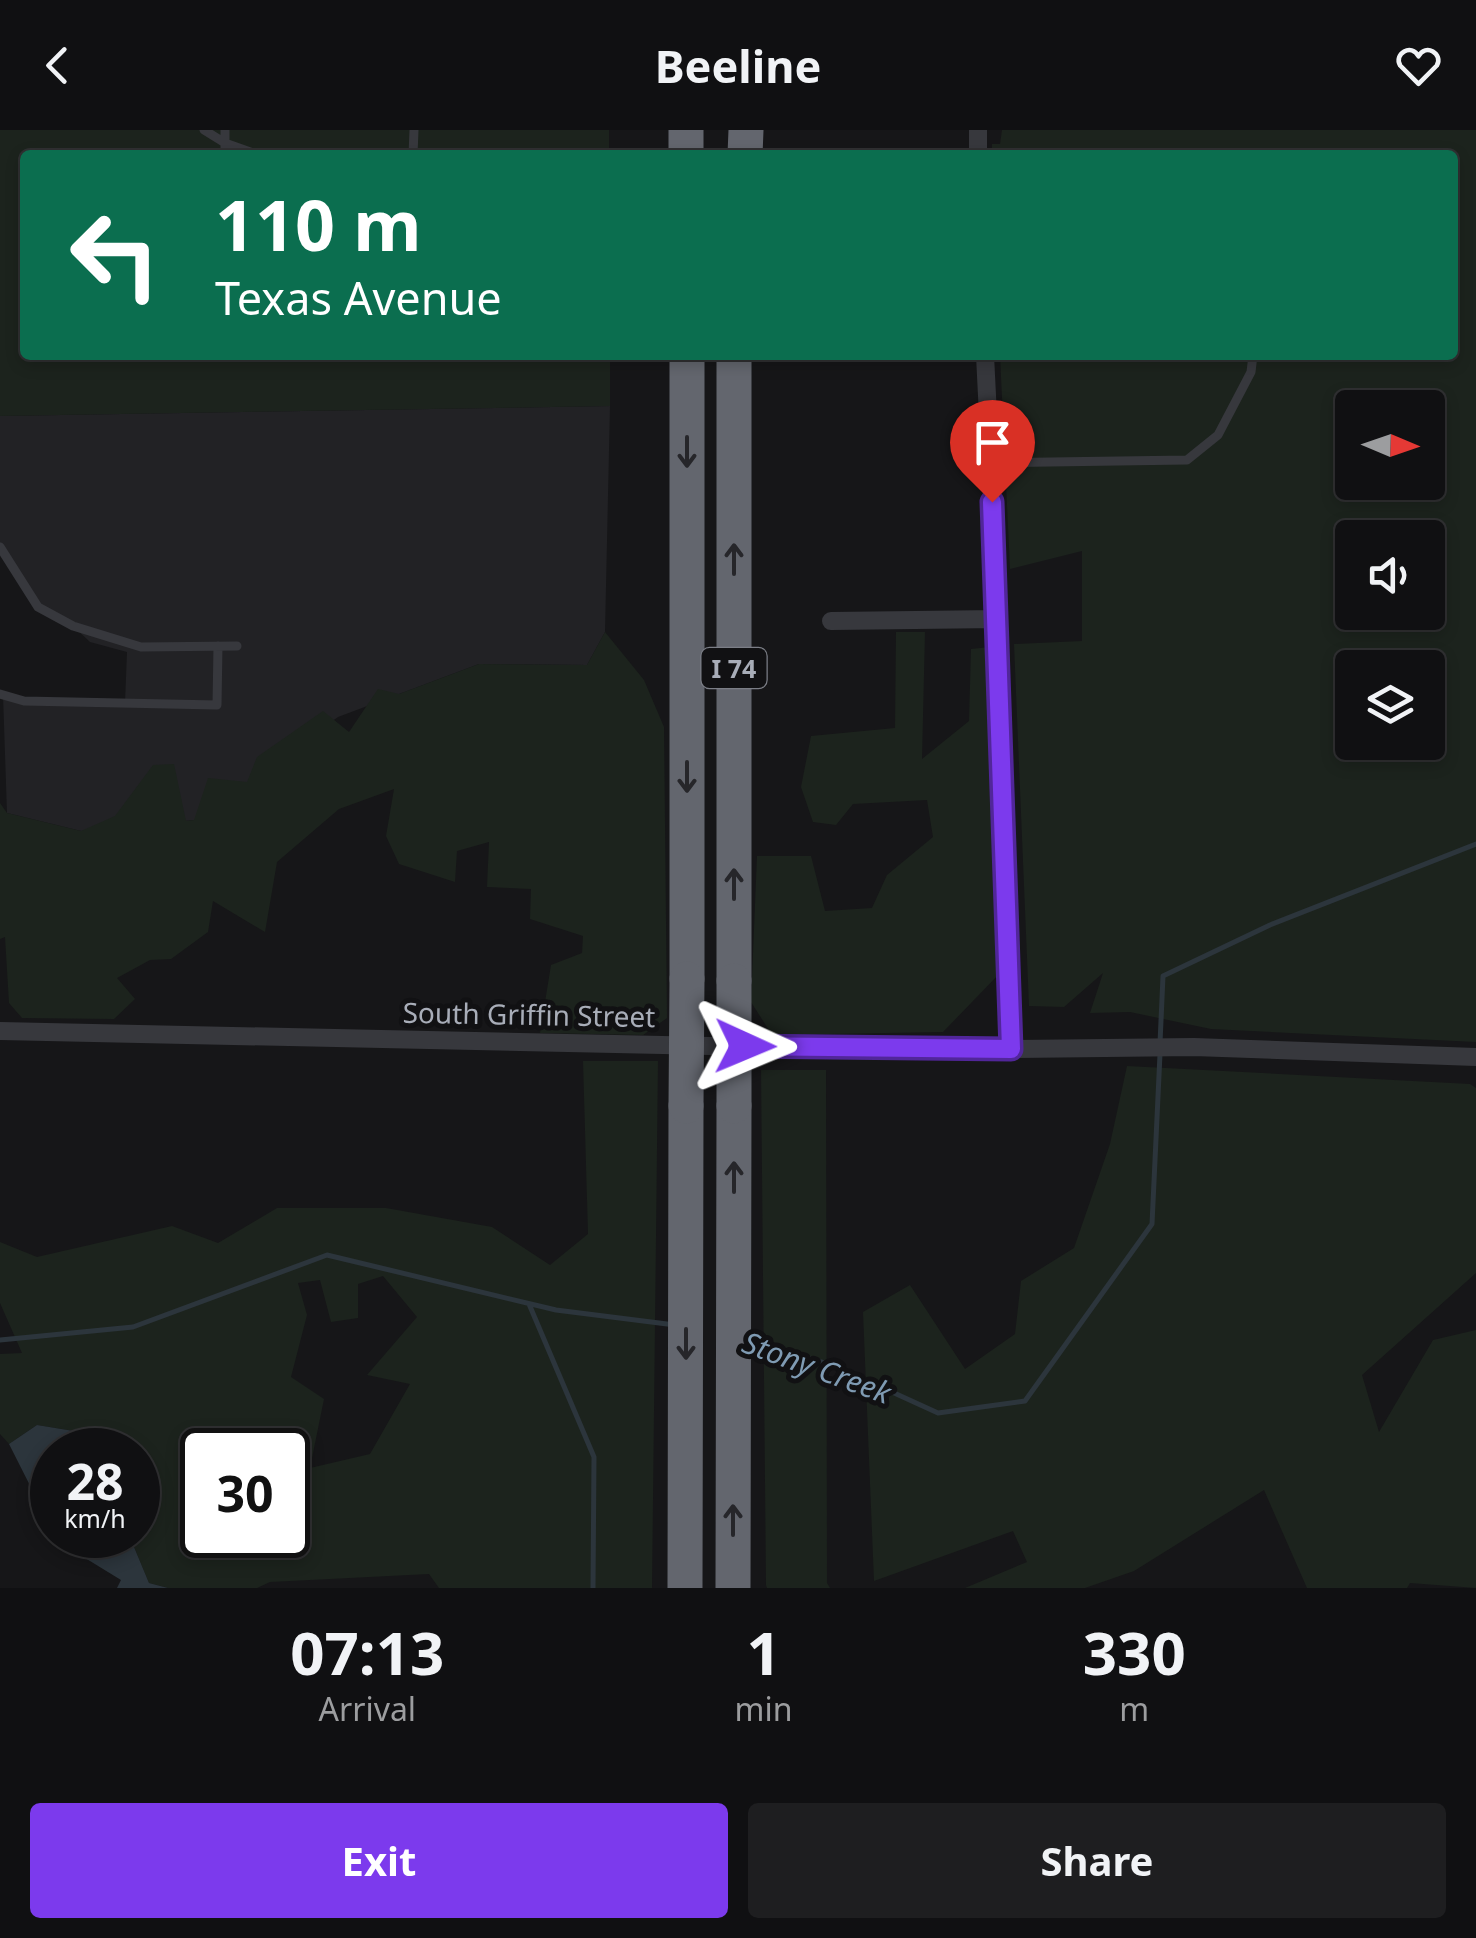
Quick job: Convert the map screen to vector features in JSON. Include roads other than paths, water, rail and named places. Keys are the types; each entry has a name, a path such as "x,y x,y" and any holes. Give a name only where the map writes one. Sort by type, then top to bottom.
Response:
{"highway":[{"name":"I 74","path":"685,1588 687,360"},
{"name":"I 74","path":"732,1588 734,360"}],"street":[{"path":"985,360 998,619 1011,1049"},
{"path":"831,621 998,619"},
{"name":"South Griffin Street","path":"0,1030 1011,1049 1171,1047 1476,1057"}],"lane":[{"path":"204,130 245,150"},
{"path":"225,150 226,130"},
{"path":"414,130 414,150"},
{"path":"990,462 1187,460 1218,435 1251,372 1252,360"},
{"path":"0,547 38,607 73,626 141,647 237,646"},
{"path":"0,694 24,701 217,705 218,646"}],"waterway":[{"name":"Stony Creek","path":"1160,1043 1163,976 1270,925 1476,844"},
{"name":"Stony Creek","path":"749,1341 835,1366 938,1413 1025,1401 1152,1224 1160,1054"},
{"name":"Stony Creek","path":"0,1340 133,1327 327,1255 556,1310 675,1325"},
{"path":"529,1304 594,1457 593,1588"}]}
